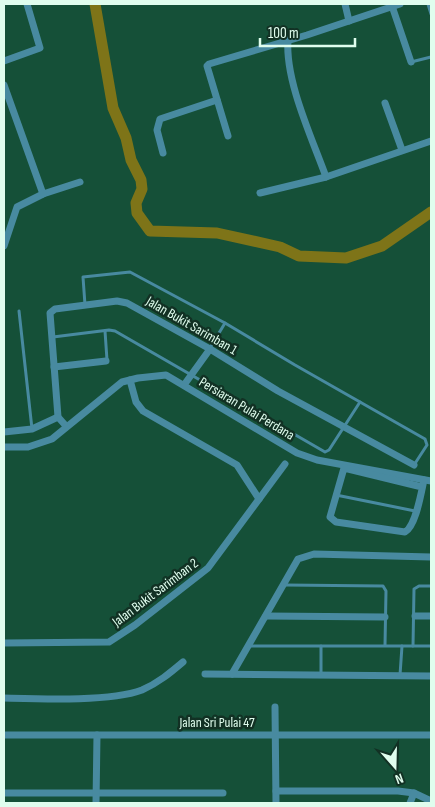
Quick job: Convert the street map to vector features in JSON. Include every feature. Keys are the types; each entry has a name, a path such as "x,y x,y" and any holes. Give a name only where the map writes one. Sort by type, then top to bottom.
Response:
{"street":[{"path":"4,61 40,48 27,4"},
{"path":"345,4 349,20"},
{"path":"228,136 207,66 211,62 288,40 396,5 411,62"},
{"path":"288,40 289,64 296,91 326,177"},
{"path":"4,85 43,194"},
{"path":"163,153 157,130 160,119 217,100"},
{"path":"385,103 402,150"},
{"path":"260,193 326,177 431,141"},
{"path":"4,246 17,207 43,194 80,182"},
{"name":"Jalan Bukit Sarimban 1","path":"58,417 49,316 52,310 122,302 210,349 278,391 414,465"},
{"path":"184,385 210,349"},
{"path":"54,367 106,361"},
{"name":"Persiaran Pulai Perdana","path":"4,448 28,447 52,439 117,385 130,380 166,375 297,453 317,460 426,483"},
{"path":"130,380 136,402 143,411 237,465 259,499"},
{"path":"4,432 32,429 58,417 66,426"},
{"name":"Jalan Bukit Sarimban 2","path":"4,644 109,642 143,619 208,568 285,464"},
{"path":"344,468 426,483 412,526 404,532 336,522 330,517 344,468"},
{"path":"232,674 298,559 305,556 431,557"},
{"path":"266,616 385,617"},
{"path":"415,616 431,616"},
{"path":"4,698 114,696 141,690 162,680 183,662"},
{"path":"206,674 431,676"},
{"path":"275,707 276,803"},
{"name":"Jalan Sri Pulai 47","path":"4,734 431,735"},
{"path":"96,734 96,803"},
{"path":"276,791 414,793 431,801"},
{"path":"4,793 223,794"},
{"path":"410,803 414,793"}],"lane":[{"path":"428,4 431,14"},
{"path":"411,62 431,57"},
{"path":"85,305 83,277 130,272 225,323 427,441 427,445 414,465"},
{"path":"19,311 32,429"},
{"path":"210,349 225,323"},
{"path":"105,331 108,356 106,361"},
{"path":"51,337 115,331 323,451 329,450 345,428 360,402"},
{"path":"335,495 416,511"},
{"path":"284,585 383,586 386,591 385,645"},
{"path":"414,646 416,587 431,586"},
{"path":"248,646 431,646"},
{"path":"321,646 321,675"},
{"path":"400,676 402,646"}],"waterway":[{"path":"95,4 113,108 126,138 131,160 141,180 142,189 136,203 137,213 150,231 217,233 280,247 299,256 346,258 382,246 431,212"}]}
